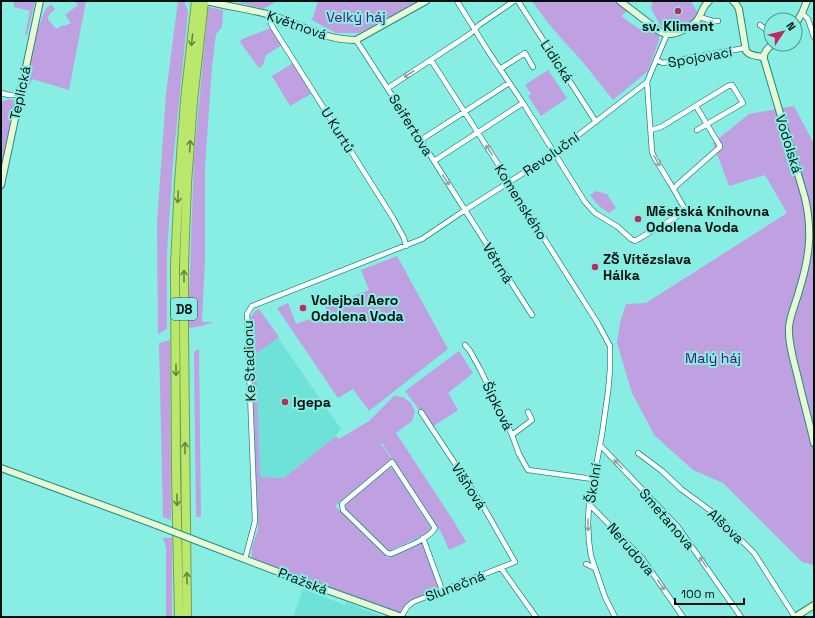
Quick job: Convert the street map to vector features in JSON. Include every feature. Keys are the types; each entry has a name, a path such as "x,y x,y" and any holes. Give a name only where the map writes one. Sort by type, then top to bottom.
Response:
{"highway":[{"name":"D8","path":"179,617 176,473 175,265 183,123 196,1"},
{"name":"D8","path":"187,617 184,264 187,183 193,101 205,1"}],"street":[{"name":"Teplická","path":"1,185 40,1"},
{"name":"Květnová","path":"205,1 268,14 292,22 322,35 346,40 356,40"},
{"path":"356,40 426,1"},
{"path":"457,1 585,202 595,213 618,227 635,241 686,211 652,152 647,82"},
{"path":"388,88 470,34 478,25 514,1"},
{"name":"Lidická","path":"518,1 596,122"},
{"path":"620,1 659,31 667,34 680,32 696,23 704,6 709,1"},
{"path":"734,1 739,9 747,53 763,57 765,52"},
{"path":"802,12 807,1"},
{"name":"U Kurtů","path":"268,14 272,26 393,218 404,238 406,246"},
{"path":"803,14 808,19 814,36"},
{"path":"699,17 713,21 718,20"},
{"name":"Revoluční","path":"406,246 422,239 554,153 647,82 667,34"},
{"name":"Seifertova","path":"356,40 465,210"},
{"name":"Spojovací","path":"656,60 662,64 745,48"},
{"path":"500,69 525,53 533,66"},
{"name":"Vodolská","path":"763,57 808,211 810,232 805,273 791,316 789,327 790,348 814,443"},
{"name":"Komenského","path":"431,60 597,322 610,346"},
{"path":"421,140 509,83"},
{"path":"651,130 661,127 732,85 743,103 697,130"},
{"path":"1,94 20,95"},
{"path":"434,161 523,103"},
{"path":"674,189 720,147 696,106"},
{"name":"Větrná","path":"465,210 532,316"},
{"name":"Ke Stadionu","path":"245,559 255,521 247,314 252,306 406,246"},
{"name":"Šípková","path":"465,345 480,369 512,435 519,454 528,470 593,479"},
{"name":"Školní","path":"610,346 608,392 589,504 588,523 589,542 595,568 605,597 615,617"},
{"name":"Višňová","path":"421,412 483,506 515,562"},
{"path":"512,435 532,420 528,412"},
{"name":"Smetanova","path":"600,445 678,527 741,617"},
{"name":"Alšova","path":"638,453 662,471 681,489 715,514 754,553 795,617"},
{"path":"392,462 435,528 423,538 391,554 387,553 343,510 342,504 392,462"},
{"name":"Pražská","path":"1,468 402,617"},
{"name":"Nerudova","path":"589,504 642,558 683,617"},
{"path":"423,538 442,590"},
{"name":"Slunečná","path":"402,617 406,607 413,602 515,562"},
{"path":"586,564 595,568"},
{"path":"501,568 536,617"},
{"path":"795,617 814,605"}],"shaded area":[{"path":"278,338 341,429 335,437 284,478 260,477 256,354"},
{"path":"303,589 345,605 346,602 384,617 293,617"}],"green space":[{"path":"14,1 35,1 27,35 25,35 30,11 14,7"},
{"path":"75,1 86,1 69,90 32,79 22,102 33,47 45,10 52,5 55,10 48,16 48,19 56,29 71,23 65,15 78,5"},
{"path":"178,1 184,1 188,11 173,162 167,253 167,329 158,334 157,223 166,94"},
{"path":"234,1 277,1 263,9"},
{"name":"Velký háj","path":"318,1 420,1 359,33 336,33 312,20"},
{"path":"532,1 617,1 629,10 621,16 639,29 646,24 659,34 659,40 648,71 613,100 581,60 545,19"},
{"path":"653,1 691,1 698,13 694,21 678,30 668,30 661,26 654,14 651,8"},
{"path":"208,7 223,10 222,27 216,34 212,66 205,167 205,259 202,322 214,322 188,328 194,157"},
{"path":"271,28 282,45 266,55 263,65 259,68 240,42 242,39"},
{"path":"293,63 311,94 290,106 272,76"},
{"path":"548,70 567,98 541,116 528,96 531,94 525,85"},
{"path":"9,99 13,100 14,107 1,172 1,102"},
{"name":"Malý háj","path":"794,106 814,144 814,565 802,562 723,483 693,470 655,436 632,393 617,343 620,323 626,304 646,303 787,213 765,175 729,186 713,143 749,114"},
{"path":"596,191 607,194 616,208 609,213 599,206 590,195"},
{"path":"397,256 448,349 369,411 353,389 338,398 277,308 288,303 296,324 321,315 327,311 325,307 369,290 361,270"},
{"path":"259,309 279,337 256,354 260,477 284,478 336,436 339,439 369,421 394,396 403,397 411,403 415,412 412,421 396,433 466,542 449,550 441,532 382,443 381,444 392,459 335,506 388,558 418,543 423,544 440,588 406,604 399,614 255,561 253,558 252,546 258,530 250,318 255,311"},
{"path":"170,340 171,520 163,517 159,343"},
{"path":"199,349 201,517 196,517 194,352"},
{"path":"459,351 473,373 448,393 458,410 432,427 405,391"},
{"path":"388,468 394,470 431,528 429,532 390,551 387,550 346,509 345,506"},
{"path":"163,538 172,538 172,617 166,617 166,548"}],"place":[{"name":"sv. Kliment","path":"678,11"},
{"name":"Městská Knihovna Odolena Voda","path":"638,219"},
{"name":"ZŠ Vítězslava Hálka","path":"595,267"},
{"name":"Volejbal Aero Odolena Voda","path":"303,308"},
{"name":"Igepa","path":"285,402"}]}
